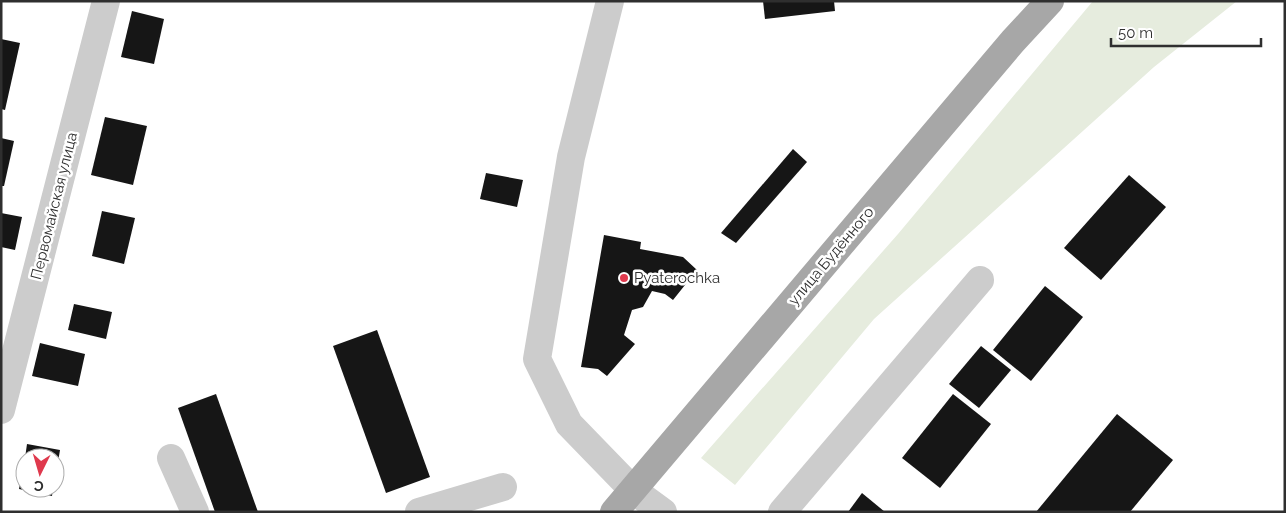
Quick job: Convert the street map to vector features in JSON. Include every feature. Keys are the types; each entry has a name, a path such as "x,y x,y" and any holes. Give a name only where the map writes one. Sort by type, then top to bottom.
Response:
{"main road":[{"name":"улица Будённого","path":"614,512 1013,41 1050,1"}],"street":[{"name":"Первомайская улица","path":"1,410 106,1"},
{"path":"610,1 570,157 537,360 569,424 633,490 663,512"},
{"path":"782,512 980,280"},
{"path":"171,458 195,512"},
{"path":"419,512 503,487"}],"shaded area":[{"path":"1093,1 1237,1 1154,67 874,319 735,485 701,458 898,234"}],"building":[{"path":"763,1 834,1 835,11 765,19"},
{"path":"132,11 164,19 154,64 121,57"},
{"path":"1,39 20,43 5,110 1,109"},
{"path":"105,117 147,126 133,185 91,175"},
{"path":"1,138 14,141 4,186 1,186"},
{"path":"793,149 807,162 736,243 721,233"},
{"path":"486,173 523,180 517,207 480,199"},
{"path":"1129,175 1166,207 1101,280 1064,248"},
{"path":"102,211 135,218 124,264 92,256"},
{"path":"1,213 22,217 15,250 1,247"},
{"path":"604,235 641,242 640,249 683,257 697,270 673,300 665,294 652,291 643,307 632,310 624,335 635,344 607,376 598,369 581,367"},
{"path":"1045,286 1083,317 1031,381 993,350"},
{"path":"74,304 112,312 106,339 68,330"},
{"path":"377,330 430,477 386,493 333,346"},
{"path":"40,343 85,354 78,386 32,376"},
{"path":"981,346 1011,370 979,408 949,384"},
{"path":"216,394 258,512 215,512 178,408"},
{"path":"953,394 991,424 940,488 902,458"},
{"path":"1117,414 1173,460 1130,512 1036,512"},
{"path":"27,444 49,448 26,448"},
{"path":"862,493 885,512 848,512"}],"place":[{"name":"Pyaterochka","path":"624,278"}]}
